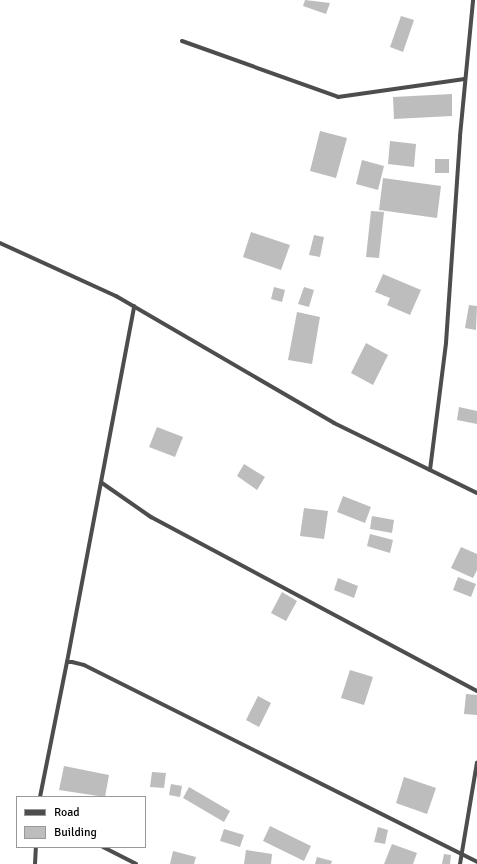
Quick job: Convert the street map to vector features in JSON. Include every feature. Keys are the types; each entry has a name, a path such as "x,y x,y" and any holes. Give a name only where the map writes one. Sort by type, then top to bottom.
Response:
{"street":[{"path":"430,470 446,343 465,79 473,0"},
{"path":"182,41 338,97 465,79"},
{"path":"0,243 134,306 334,423 477,493"},
{"path":"40,796 102,483 134,306"},
{"path":"102,483 151,517 477,691"},
{"path":"67,662 84,665 477,862"},
{"path":"460,864 477,762"},
{"path":"35,864 36,848"},
{"path":"105,848 136,864"}],"building":[{"path":"305,0 330,3 326,14 303,6"},
{"path":"401,16 414,20 403,52 390,47"},
{"path":"452,94 452,116 394,119 393,97"},
{"path":"320,131 347,138 336,178 310,171"},
{"path":"390,141 416,144 414,167 388,164"},
{"path":"435,159 449,159 449,173 435,173"},
{"path":"362,160 384,166 378,190 356,184"},
{"path":"383,178 441,186 437,218 379,210"},
{"path":"371,211 384,212 379,258 366,257"},
{"path":"251,232 290,245 281,270 243,257"},
{"path":"314,235 324,237 320,257 309,255"},
{"path":"383,274 421,290 410,315 387,305 390,298 375,292"},
{"path":"274,287 285,290 282,302 271,299"},
{"path":"304,287 314,290 309,307 298,304"},
{"path":"469,305 477,306 476,330 465,328"},
{"path":"297,312 320,317 312,364 288,360"},
{"path":"366,343 388,355 373,385 351,373"},
{"path":"459,407 477,411 477,424 457,420"},
{"path":"157,427 183,437 175,457 149,447"},
{"path":"244,464 265,477 257,490 237,476"},
{"path":"343,496 371,507 365,523 337,512"},
{"path":"304,508 328,511 324,539 300,536"},
{"path":"372,516 394,520 392,533 370,529"},
{"path":"370,534 393,540 390,553 367,546"},
{"path":"461,547 477,554 477,570 473,578 451,568"},
{"path":"458,577 476,584 471,597 453,590"},
{"path":"338,578 358,586 354,598 334,590"},
{"path":"282,592 297,601 286,621 271,613"},
{"path":"350,670 373,677 364,705 341,698"},
{"path":"466,694 477,695 477,715 464,714"},
{"path":"258,696 271,703 259,727 246,720"},
{"path":"64,766 109,775 105,796 59,790"},
{"path":"152,772 166,773 164,788 150,787"},
{"path":"404,777 436,788 427,814 396,803"},
{"path":"171,784 182,786 180,797 169,795"},
{"path":"189,787 230,811 224,822 183,798"},
{"path":"270,826 311,846 304,861 263,841"},
{"path":"378,827 388,830 385,844 374,842"},
{"path":"224,829 244,835 240,847 220,841"},
{"path":"392,844 417,853 413,864 384,864"},
{"path":"246,850 272,854 271,864 244,864"},
{"path":"173,851 196,857 194,864 170,864"},
{"path":"444,854 451,855 450,864 442,864"},
{"path":"317,857 332,861 331,864 315,864"}]}
